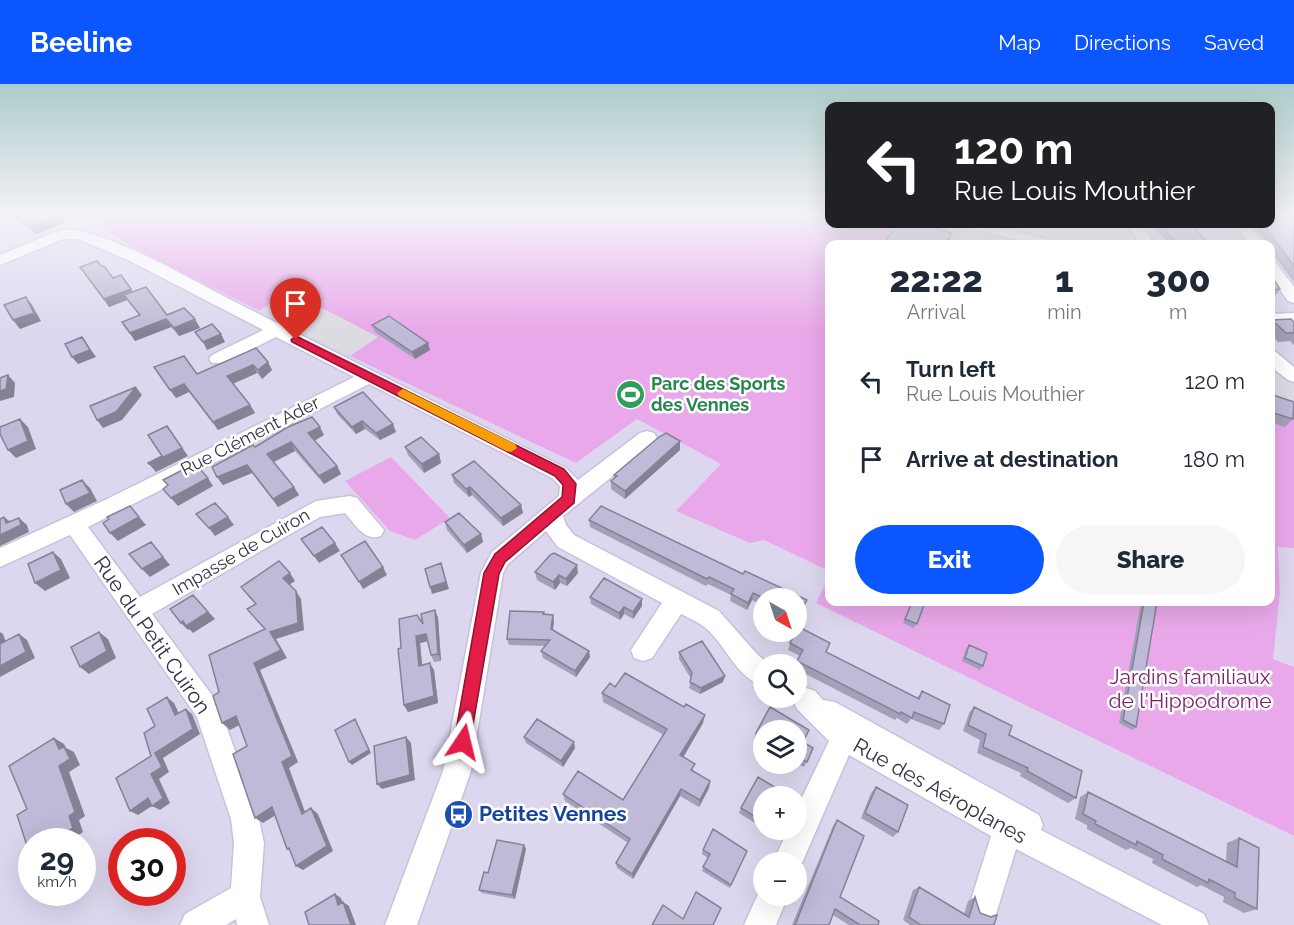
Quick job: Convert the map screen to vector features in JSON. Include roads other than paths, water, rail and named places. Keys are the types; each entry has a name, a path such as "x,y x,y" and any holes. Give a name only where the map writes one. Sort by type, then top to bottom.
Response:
{"street":[{"path":"0,260 16,253"},
{"path":"125,253 560,473 570,484 560,507 556,529 566,541 711,618 726,630 753,669"},
{"path":"1275,272 1294,298"},
{"path":"1275,319 1294,318"},
{"path":"218,359 276,330"},
{"path":"1275,360 1294,376"},
{"name":"Rue Clément Ader","path":"0,558 74,524 370,376"},
{"path":"401,925 457,771 492,573 500,558 647,438"},
{"name":"Impasse de Cuiron","path":"137,611 316,509 350,504 373,530"},
{"name":"Rue du Petit Cuiron","path":"74,524 208,711 245,819 249,843 249,911"},
{"path":"643,650 677,600"},
{"name":"Rue des Aéroplanes","path":"807,702 846,731 1009,822 1084,867 1193,925"},
{"path":"792,852 846,731"},
{"path":"985,903 1009,822"},
{"path":"760,925 769,906"},
{"path":"196,925 249,911"}],"place":[{"name":"Parc des Sports des Vennes","path":"630,394"},
{"name":"Petites Vennes","path":"458,814"}],"park label":[{"name":"Jardins familiaux de l'Hippodrome","path":"1190,689"}]}
